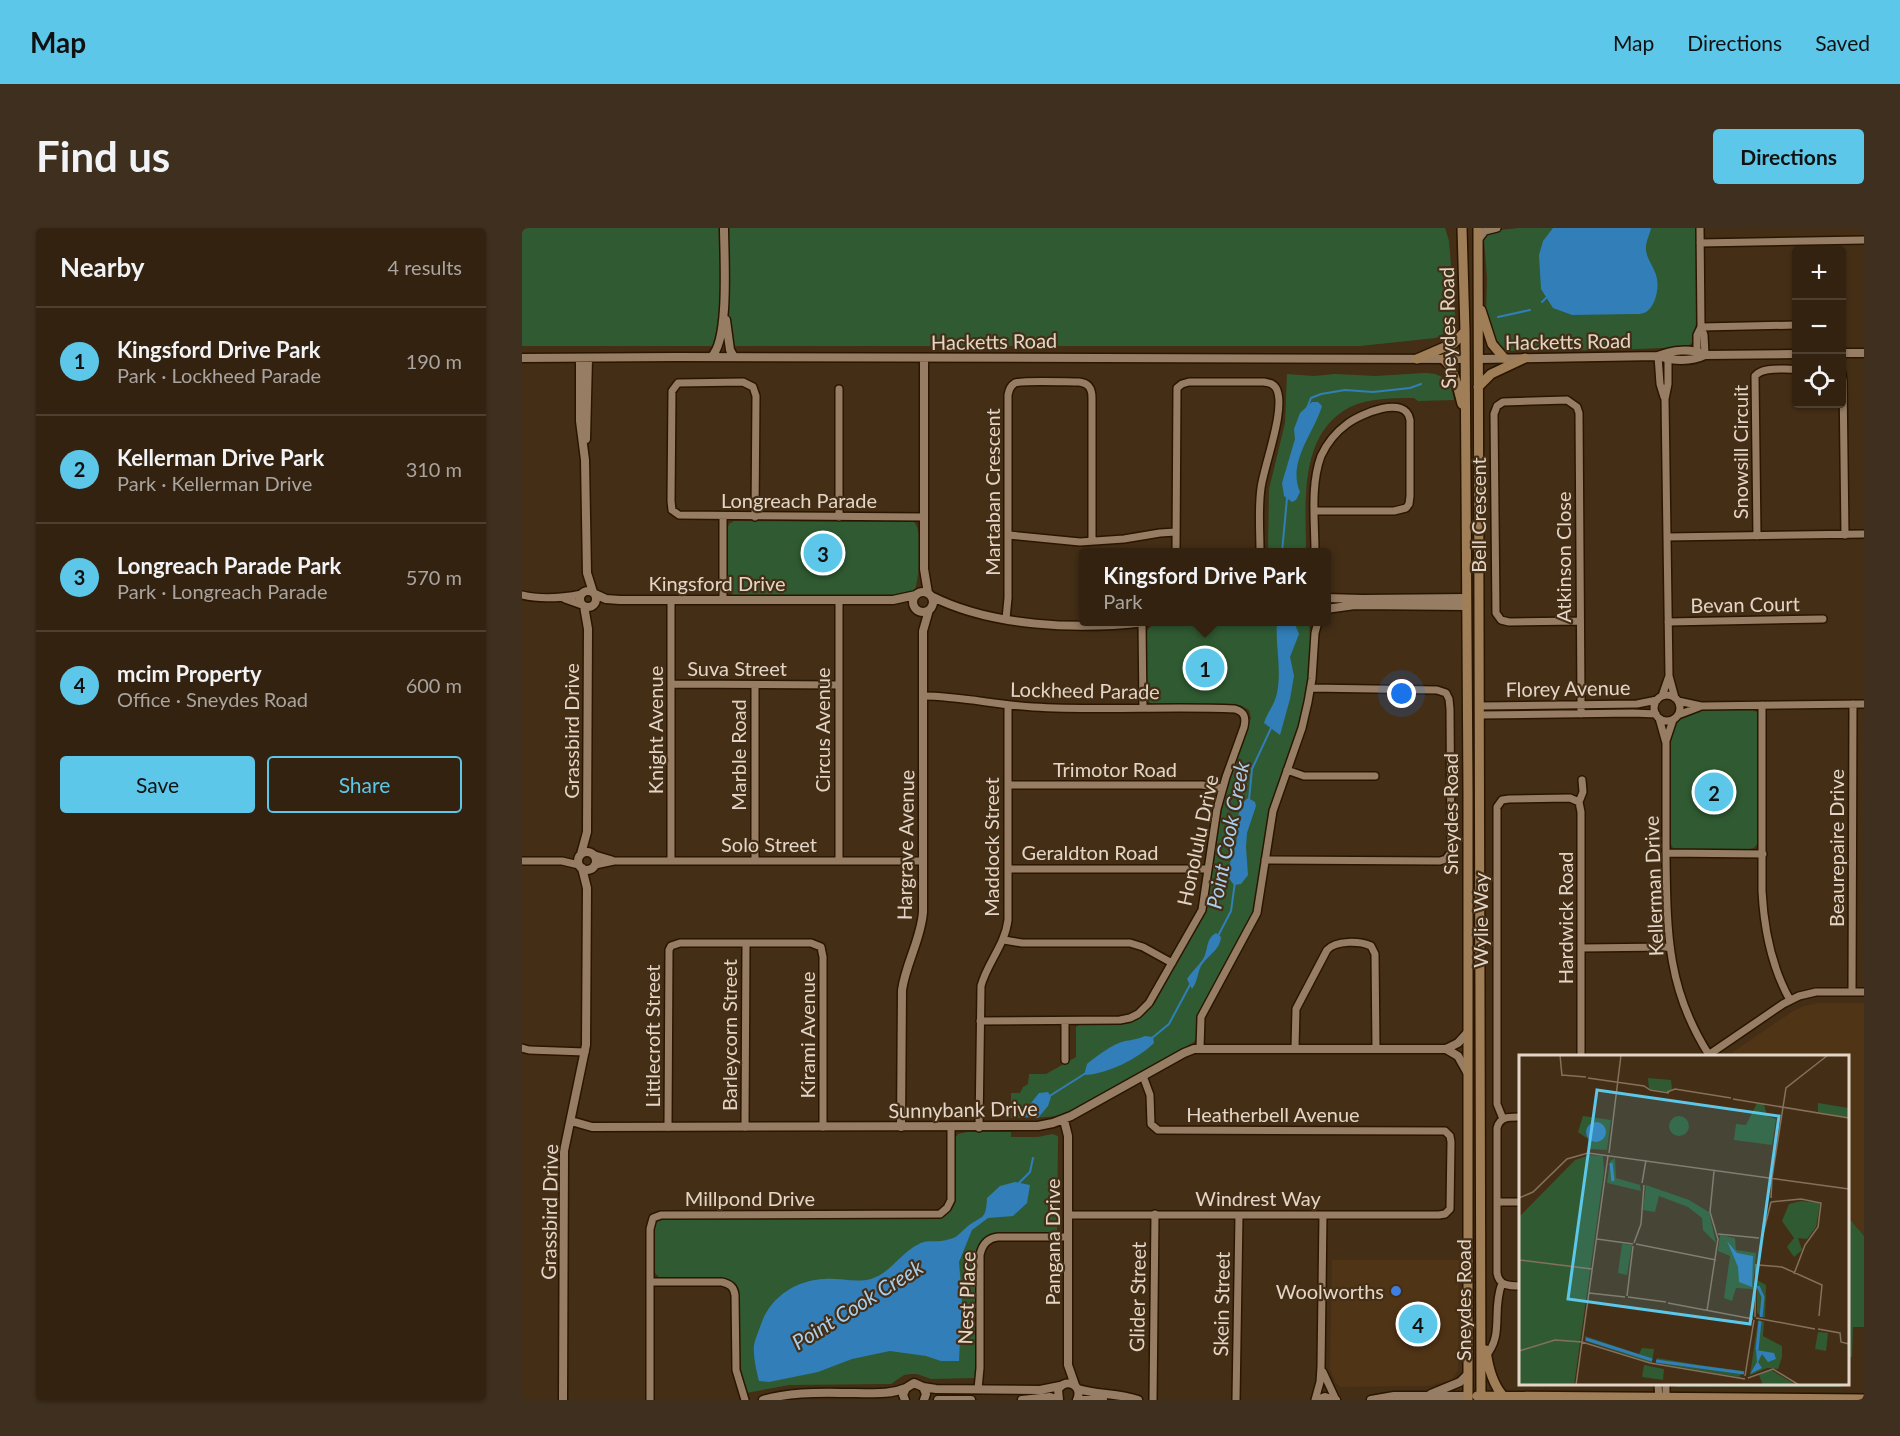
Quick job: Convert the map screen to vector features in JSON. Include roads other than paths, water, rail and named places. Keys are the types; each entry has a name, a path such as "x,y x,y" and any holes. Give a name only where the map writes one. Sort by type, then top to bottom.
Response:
{"main road":[{"name":"Sneydes Road","path":"1462,228 1467,602 1468,1398"},
{"name":"Sneydes Road","path":"1478,228 1481,1231 1484,1358 1481,1398"},
{"path":"1478,296 1489,339 1504,358"},
{"path":"1417,359 1454,343 1465,331"},
{"path":"1478,387 1491,374 1525,358"},
{"path":"1443,359 1452,371 1466,415"},
{"path":"1465,359 1479,359"},
{"path":"1467,602 1479,601"},
{"path":"1467,711 1480,711"},
{"path":"1469,1268 1478,1257 1481,1231"},
{"path":"1484,1358 1496,1387 1503,1396"},
{"path":"1468,1398 1503,1396 1864,1399"}],"street":[{"path":"711,357 720,344 724,314 724,228"},
{"path":"1478,240 1485,231 1497,228"},
{"path":"1699,355 1697,335 1701,327 1700,228"},
{"path":"1700,243 1820,245 1864,240"},
{"path":"724,314 730,350 734,357"},
{"path":"1701,327 1792,325"},
{"path":"1846,353 1864,353"},
{"name":"Hacketts Road","path":"1479,359 1792,354"},
{"path":"1668,356 1668,384 1665,399 1669,676 1680,708 1675,717"},
{"path":"1658,357 1660,384 1665,399"},
{"name":"Hacketts Road","path":"522,358 1465,359"},
{"name":"Grassbird Drive","path":"584,358 588,412 585,460 588,599 587,832 593,854"},
{"path":"924,359 924,569 933,603 930,610"},
{"name":"Snowsill Circuit","path":"1757,536 1755,376 1764,370 1792,369"},
{"name":"Longreach Parade","path":"755,517 756,396 753,387 743,382 676,384 673,388 671,501 672,510 676,514 723,517 755,517 839,517 923,517"},
{"name":"Martaban Crescent","path":"1006,619 1009,535 1009,389 1014,384 1019,382 1079,382 1089,386 1092,393 1092,541"},
{"path":"1176,548 1177,388 1189,382 1268,383 1277,389 1278,415 1275,434 1263,473 1260,492 1260,548"},
{"path":"839,389 839,517"},
{"name":"Bell Crescent","path":"1572,402 1568,400 1506,401 1499,404 1494,411 1495,606 1497,616 1507,622 1580,621"},
{"name":"Atkinson Close","path":"1572,402 1577,406 1579,413 1581,714"},
{"path":"1315,511 1394,511 1406,508 1410,496 1409,414 1406,410 1397,408 1374,411 1356,418 1334,436 1326,447 1315,480 1315,511 1315,548"},
{"path":"1843,408 1845,535"},
{"path":"723,517 723,600"},
{"path":"1009,535 1056,541 1092,541 1176,532"},
{"path":"1667,537 1864,534"},
{"path":"924,569 914,602 916,609 923,612 951,606"},
{"path":"917,595 923,592 951,606 1006,619 1057,626 1079,626"},
{"path":"522,595 533,598 588,599"},
{"name":"Kingsford Drive","path":"588,599 893,600 917,595"},
{"path":"522,601 533,598"},
{"path":"1331,598 1467,602"},
{"name":"Knight Avenue","path":"671,600 671,861"},
{"name":"Circus Avenue","path":"839,600 839,861"},
{"name":"Kingsford Drive","path":"893,600 916,609"},
{"path":"1331,608 1355,605 1467,602"},
{"name":"Hargrave Avenue","path":"901,1128 902,990 922,927 923,632 916,609"},
{"name":"Hargrave Avenue","path":"923,632 930,610"},
{"name":"Bevan Court","path":"1668,622 1823,619"},
{"path":"1143,626 1143,708"},
{"path":"1313,626 1315,633"},
{"path":"1200,1048 1201,1017 1257,913 1274,811 1302,728 1311,688 1317,626"},
{"path":"1669,676 1654,707 1658,716 1666,721 1701,706"},
{"name":"Suva Street","path":"672,684 839,685"},
{"name":"Marble Road","path":"755,685 755,861"},
{"path":"1265,861 1437,862 1450,855 1450,710 1448,695 1444,691 1437,690 1311,688"},
{"name":"Lockheed Parade","path":"923,696 1055,708 1236,709 1245,715"},
{"path":"1659,698 1671,696 1701,706 1864,704"},
{"name":"Florey Avenue","path":"1480,711 1637,704 1659,698"},
{"name":"Beaurepaire Drive","path":"1852,992 1853,704"},
{"name":"Maddock Street","path":"979,1128 980,993 983,980 1004,940 1008,920 1008,705"},
{"path":"1762,705 1762,891 1766,938 1773,963 1790,1000"},
{"name":"Florey Avenue","path":"1480,711 1633,713 1658,716"},
{"name":"Honolulu Drive","path":"980,1021 1114,1021 1134,1016 1149,1003 1202,910 1222,788 1244,727 1245,715"},
{"name":"Kellerman Drive","path":"1658,716 1666,743 1666,912 1669,947 1679,993 1708,1055"},
{"name":"Kellerman Drive","path":"1666,743 1675,717"},
{"path":"1287,770 1304,776 1375,776"},
{"name":"Hardwick Road","path":"1581,1055 1581,812 1578,802 1582,792 1582,780"},
{"name":"Trimotor Road","path":"1008,785 1202,785 1222,788"},
{"name":"Wylie Way","path":"1503,1119 1497,1104 1497,807 1502,800 1509,799 1570,798 1578,802"},
{"name":"Grassbird Drive","path":"580,854 587,832"},
{"path":"522,861 562,861 587,870 594,867 593,854 586,851 562,861"},
{"path":"1666,853 1763,854"},
{"path":"580,854 578,860 580,866"},
{"name":"Solo Street","path":"593,854 614,861"},
{"name":"Solo Street","path":"594,867 614,861 923,861"},
{"name":"Grassbird Drive","path":"564,1398 564,1162 566,1136 587,1038 587,888 580,866"},
{"name":"Grassbird Drive","path":"587,888 594,867"},
{"name":"Geraldton Road","path":"1008,869 1208,869"},
{"path":"1004,940 1022,943 1130,943 1143,947 1172,963"},
{"name":"Littlecroft Street","path":"668,1127 668,955 671,946 680,943 746,943"},
{"name":"Kirami Avenue","path":"746,943 811,943 820,945 822,948 824,957 823,1127"},
{"name":"Barleycorn Street","path":"745,1127 746,943"},
{"path":"1295,1048 1295,1018 1298,1005 1328,950 1336,944 1365,943 1371,946 1375,954 1376,1049"},
{"path":"1581,948 1669,947"},
{"path":"1709,1055 1790,1000 1816,992 1864,992"},
{"path":"1065,1021 1065,1060"},
{"path":"1446,1049 1458,1043 1468,1032"},
{"name":"Sunnybank Drive","path":"571,1121 587,1126 1032,1127 1064,1120 1184,1053 1200,1048 1446,1049"},
{"path":"1446,1049 1459,1057 1469,1075"},
{"path":"524,1050 585,1052"},
{"name":"Heatherbell Avenue","path":"1143,1076 1150,1095 1151,1124 1158,1130 1447,1132 1451,1138 1451,1206 1447,1212"},
{"path":"1519,1117 1503,1119 1498,1124 1497,1130 1497,1273 1499,1280 1507,1286 1519,1286"},
{"name":"Pangana Drive","path":"1059,1400 1057,1393 1068,1365 1068,1137 1064,1120"},
{"name":"Millpond Drive","path":"650,1400 650,1225 652,1218 657,1215 933,1215 943,1212 951,1200 951,1127"},
{"path":"1497,1202 1519,1202"},
{"name":"Windrest Way","path":"1068,1215 1440,1215 1447,1212"},
{"name":"Glider Street","path":"1153,1400 1155,1214"},
{"name":"Skein Street","path":"1237,1398 1239,1215"},
{"path":"1316,1400 1321,1367 1323,1215"},
{"name":"Nest Place","path":"980,1389 981,1255 985,1242 998,1237 1068,1237"},
{"path":"650,1282 722,1282 733,1288 736,1370 745,1400"},
{"path":"1484,1358 1496,1341 1497,1299 1502,1283"},
{"name":"Pangana Drive","path":"1068,1365 1076,1387"},
{"path":"1321,1367 1336,1400"},
{"path":"1425,1396 1460,1382 1468,1374"},
{"name":"Glider Street","path":"1148,1400 1153,1379"},
{"path":"762,1400 799,1393 888,1394 914,1383 923,1387 1040,1390 1068,1383 1090,1392 1138,1400"},
{"path":"923,1387 926,1394 924,1400"},
{"path":"1076,1387 1079,1395 1077,1400"},
{"path":"888,1394 904,1400 903,1395 906,1388"},
{"path":"1371,1400 1394,1396 1468,1398"},
{"path":"1022,1400 1050,1397 1059,1400"},
{"path":"1316,1400 1325,1397 1336,1400"},
{"path":"938,1400 971,1400"},
{"path":"1082,1400 1103,1400"}],"water":[{"path":"1553,228 1651,228 1646,251 1656,275 1657,293 1648,311 1640,314 1572,315 1553,308 1541,289 1539,255 1543,241"},
{"path":"1312,402 1318,402 1322,406 1299,459 1297,481 1300,492 1296,500 1292,502 1284,496 1282,483 1295,439 1294,429 1300,413"},
{"path":"1277,626 1296,626 1299,634 1290,657 1294,676 1280,735 1264,723 1276,697 1279,666"},
{"path":"1248,798 1255,802 1256,806 1247,833 1248,875 1241,884 1234,885 1228,877 1229,868 1236,844 1239,813"},
{"path":"1216,933 1221,937 1220,942 1201,966 1192,989 1187,979 1204,958 1209,940"},
{"path":"1145,1036 1153,1037 1154,1043 1140,1054 1112,1069 1084,1075 1087,1064 1105,1051 1120,1043"},
{"path":"1048,1092 1051,1097 1048,1106 1038,1118 1024,1117 1039,1093"},
{"path":"1015,1182 1030,1185 1027,1203 1013,1216 988,1218 972,1230 959,1262 962,1298 959,1361 941,1361 926,1356 890,1351 852,1359 818,1372 769,1382 759,1381 754,1358 755,1340 770,1307 785,1292 814,1280 860,1281 878,1276 921,1243 941,1241 957,1236 985,1214 987,1198 1000,1186"}],"waterway":[{"name":"Point Cook Creek","path":"1542,302 1546,298"},
{"name":"Point Cook Creek","path":"1498,317 1530,310"},
{"name":"Point Cook Creek","path":"1307,408 1311,398 1321,394 1345,390 1373,392 1410,388 1421,384"},
{"name":"Point Cook Creek","path":"1282,548 1287,498"},
{"name":"Point Cook Creek","path":"1249,800 1252,769 1272,726"},
{"name":"Point Cook Creek","path":"1218,936 1231,911 1235,882"},
{"name":"Point Cook Creek","path":"1152,1038 1169,1024 1191,983"},
{"name":"Point Cook Creek","path":"1048,1097 1086,1073"},
{"name":"Point Cook Creek","path":"1019,1183 1030,1172 1033,1158"}],"place":[{"name":"Longreach Parade Park","path":"823,553"},
{"name":"Kingsford Drive Park","path":"1205,668"},
{"name":"Kellerman Drive Park","path":"1714,792"},
{"name":"Woolworths","path":"1396,1291"},
{"name":"mcim Property","path":"1418,1324"}]}
